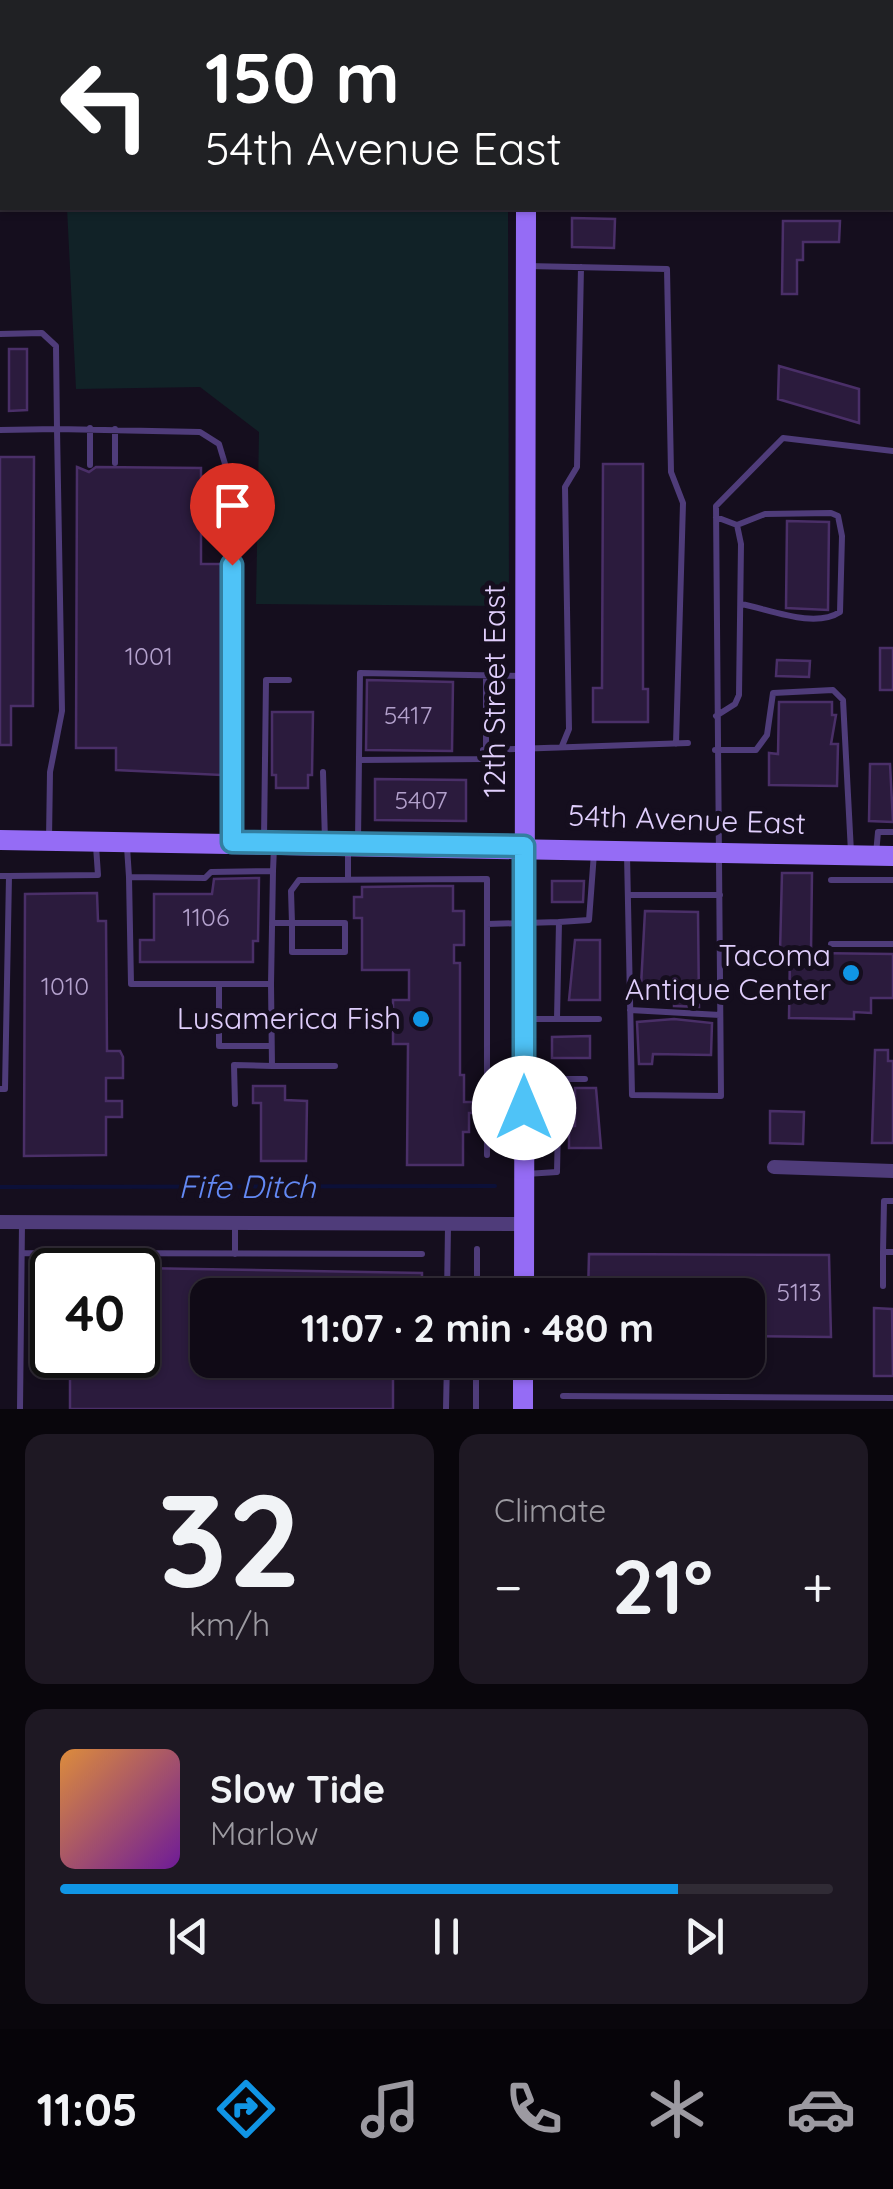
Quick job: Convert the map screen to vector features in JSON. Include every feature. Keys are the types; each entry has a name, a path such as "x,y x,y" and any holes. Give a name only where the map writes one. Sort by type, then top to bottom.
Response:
{"street":[{"name":"12th Street East","path":"524,1278 526,210"},
{"path":"232,487 232,842"},
{"name":"54th Avenue East","path":"0,840 524,846 884,856"},
{"path":"774,1167 893,1171"},
{"path":"0,1222 525,1224"},
{"path":"523,1409 524,1378"}],"lane":[{"path":"526,266 667,269 671,472 683,503 676,744"},
{"path":"562,746 569,728 566,487 577,467 581,267"},
{"path":"0,334 42,333 56,346 62,710 50,772 49,840"},
{"path":"90,428 90,464"},
{"path":"115,429 115,463"},
{"path":"0,430 200,432 219,444 232,487"},
{"path":"626,848 632,1096 721,1096 720,851 715,750 716,506 728,489 783,438 893,451"},
{"path":"716,517 737,525 765,514 838,516 842,536 840,612 833,617 802,617 741,604"},
{"path":"715,716 735,704 739,695 741,604 737,525"},
{"path":"348,877 360,760 360,673 525,676"},
{"path":"360,760 486,760 486,675"},
{"path":"272,1066 273,871 266,680 289,680"},
{"path":"715,750 756,750 766,735 773,693 833,690 843,700 850,854"},
{"path":"483,750 688,743"},
{"path":"323,772 326,843"},
{"path":"884,856 878,832 893,832"},
{"path":"0,1089 6,1089 4,876 98,875 96,840"},
{"path":"126,841 131,984 270,984"},
{"path":"487,924 589,920 594,848"},
{"path":"129,877 205,878 211,872 273,871"},
{"path":"272,923 292,923 345,923 345,952 292,952 292,923 291,891 299,880 487,879 487,1156"},
{"path":"831,880 893,880"},
{"path":"628,894 720,895"},
{"path":"557,1019 558,922"},
{"path":"831,944 893,944"},
{"path":"220,984 219,1046 271,1046"},
{"path":"630,1010 720,1015"},
{"path":"524,1019 599,1019"},
{"path":"236,1104 234,1065 335,1066"},
{"path":"524,1075 585,1079"},
{"path":"524,1174 557,1172 558,1078"},
{"path":"487,1141 524,1141"},
{"path":"883,1286 884,1201 893,1201"},
{"path":"235,1220 235,1254"},
{"path":"20,1409 22,1222"},
{"path":"447,1278 448,1224"},
{"path":"883,1224 893,1224"},
{"path":"476,1278 477,1249"},
{"path":"883,1252 893,1252"},
{"path":"22,1254 422,1254"},
{"path":"446,1409 447,1378"},
{"path":"476,1378 476,1409"},
{"path":"563,1396 893,1398"}],"shaded area":[{"path":"67,210 508,210 509,606 256,604 259,432 200,387 76,389"}],"building":[{"path":"572,218 615,219 614,248 572,247"},
{"path":"783,221 840,221 839,242 803,242 803,260 797,260 797,294 782,294"},
{"path":"9,349 27,349 27,410 9,411"},
{"path":"779,366 859,389 859,423 778,399"},
{"path":"0,457 34,457 33,706 11,706 11,745 0,745"},
{"path":"603,464 643,464 643,689 648,689 648,722 593,722 593,688 602,688"},
{"path":"77,467 89,472 96,467 201,468 201,564 221,564 221,775 116,770 116,748 76,748"},
{"path":"787,521 829,522 828,610 786,608"},
{"path":"880,648 893,648 893,690 880,690"},
{"path":"777,660 810,661 809,677 776,676"},
{"path":"367,680 453,682 452,751 366,750"},
{"path":"779,702 832,702 832,715 836,715 831,744 838,744 837,786 769,785 769,753 778,754"},
{"path":"272,712 313,712 312,775 308,775 308,788 276,788 276,775 272,775"},
{"path":"870,764 890,764 893,822 869,821"},
{"path":"375,779 466,780 466,821 375,820"},
{"path":"782,873 812,873 811,953 893,954 893,998 871,998 871,1013 854,1012 854,1019 789,1018 790,952 780,952"},
{"path":"259,878 258,941 253,941 253,962 140,962 140,940 154,940 154,894 212,894 214,879"},
{"path":"552,881 584,881 583,902 552,902"},
{"path":"453,886 453,911 464,911 464,945 454,945 454,963 460,963 460,1075 464,1075 464,1102 473,1102 473,1113 469,1113 469,1132 463,1132 463,1165 407,1165 408,1044 393,1044 393,1000 409,1000 409,970 362,970 362,918 354,918 354,897 362,897 362,887"},
{"path":"97,893 98,921 106,921 107,1051 120,1051 123,1057 123,1078 106,1078 106,1101 122,1101 122,1117 106,1117 106,1155 24,1156 25,894"},
{"path":"645,911 698,912 699,1007 674,1006 674,987 641,986"},
{"path":"575,940 600,940 600,1000 569,1000"},
{"path":"674,1019 712,1023 711,1055 653,1054 652,1064 639,1064 637,1022"},
{"path":"590,1036 590,1058 552,1058 552,1037"},
{"path":"875,1050 888,1050 888,1061 893,1061 893,1143 872,1143"},
{"path":"253,1086 285,1086 285,1100 307,1101 306,1161 261,1161 261,1103 253,1103"},
{"path":"575,1088 596,1088 601,1148 569,1148 569,1126 575,1126"},
{"path":"770,1111 804,1112 803,1144 770,1143"},
{"path":"589,1254 829,1255 831,1337 765,1336 765,1278 588,1278"},
{"path":"160,1268 422,1273 422,1278 190,1278 190,1378 393,1378 393,1409 70,1409 70,1378 160,1378"},
{"path":"874,1308 892,1309 893,1376 874,1376"}],"waterway":[{"name":"Fife Ditch","path":"0,1187 495,1186"}],"place":[{"name":"Tacoma Antique Center","path":"851,973"},
{"name":"Lusamerica Fish","path":"421,1019"}],"route":[{"path":"232,565 232,842 524,846 524,1108"}]}
